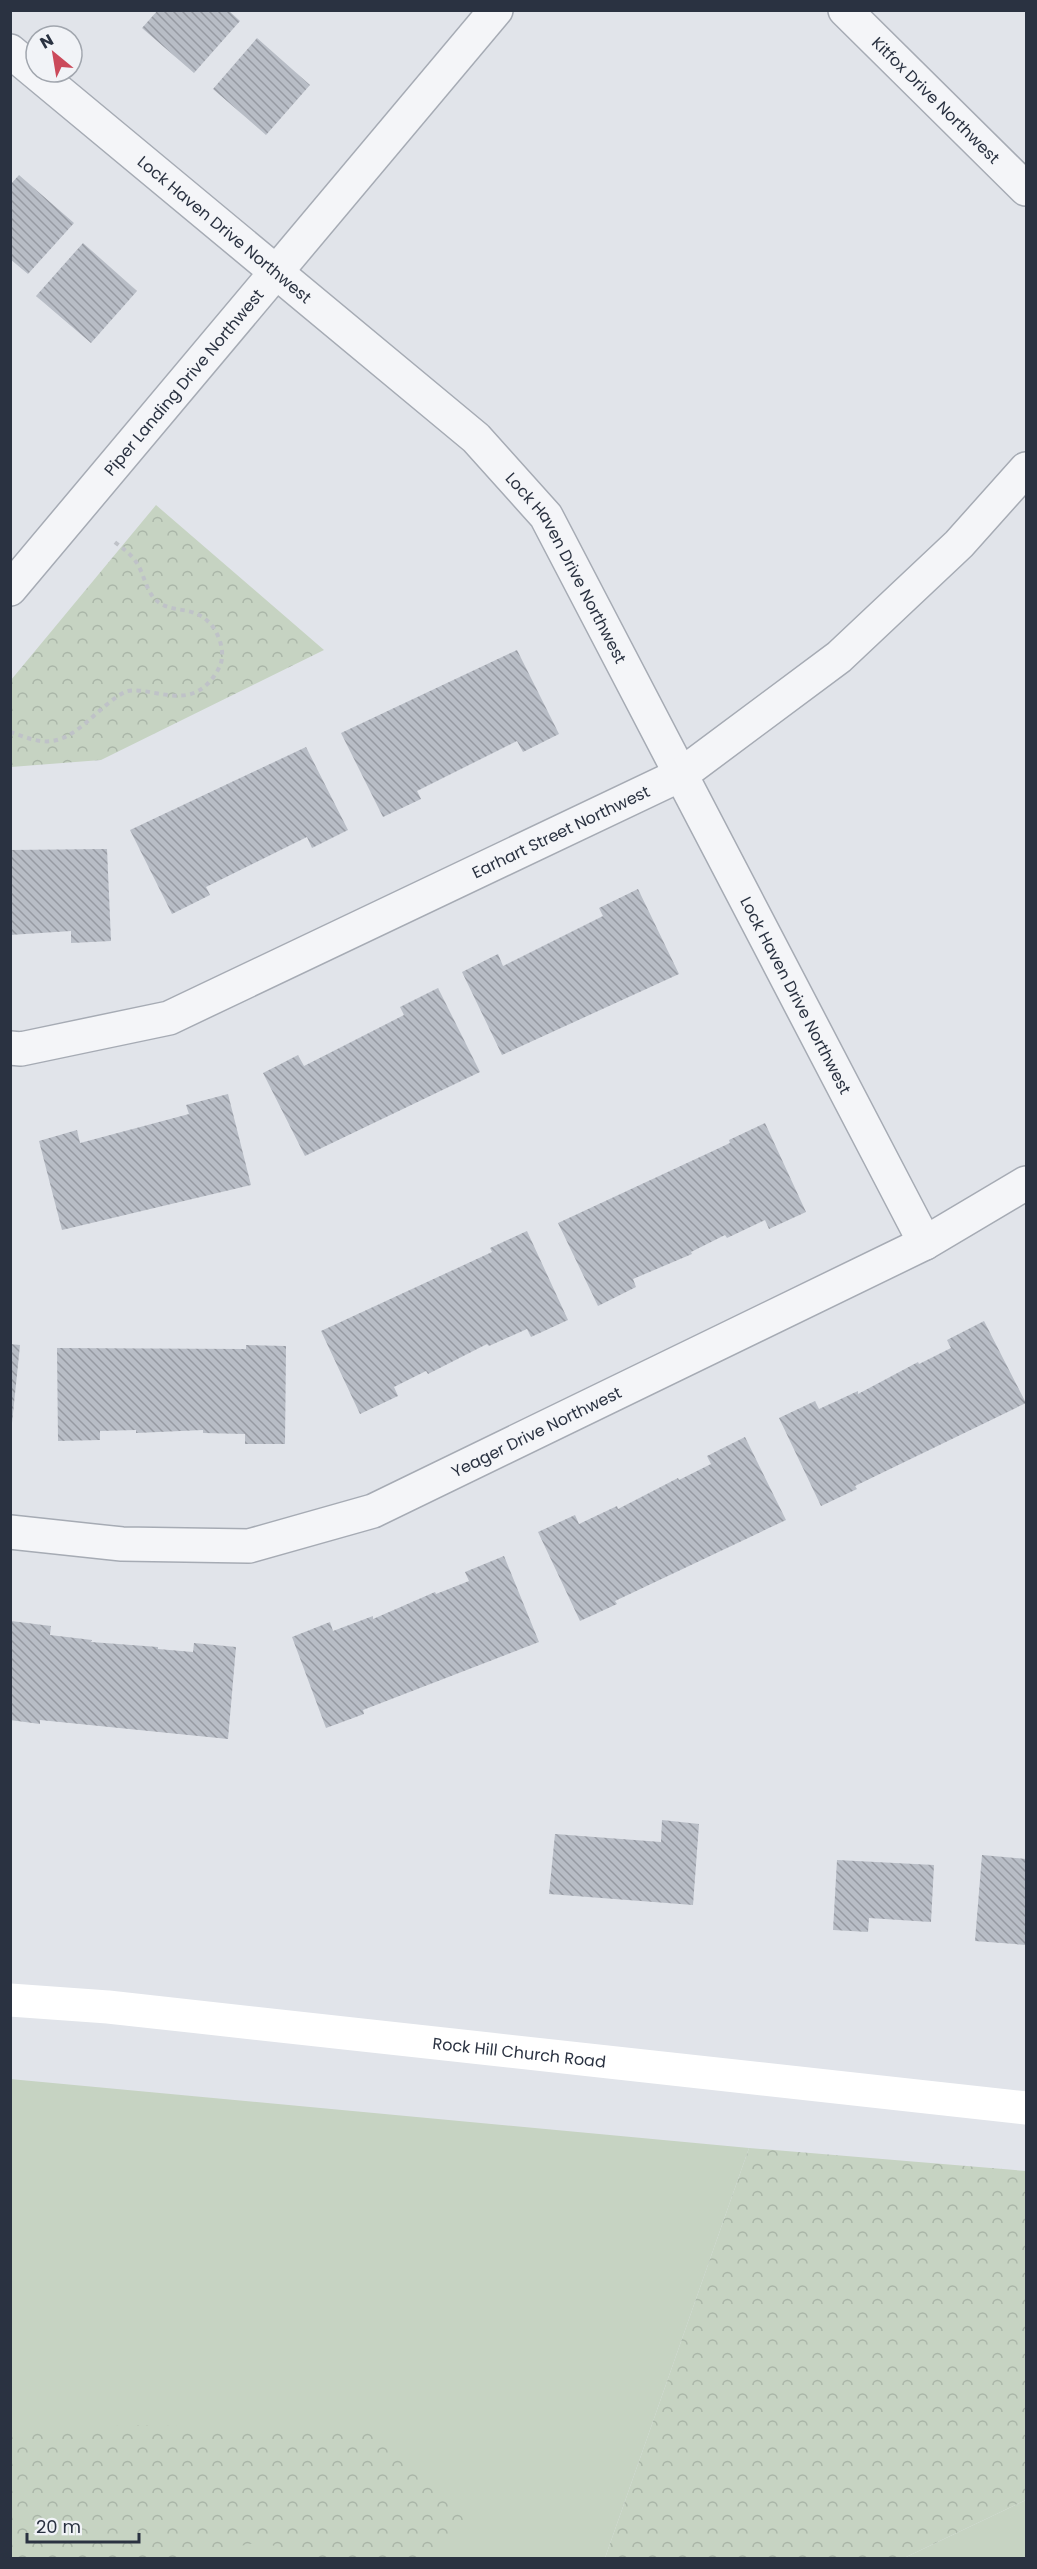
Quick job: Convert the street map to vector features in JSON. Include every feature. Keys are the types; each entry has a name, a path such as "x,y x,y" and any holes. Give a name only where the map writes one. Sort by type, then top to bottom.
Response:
{"main road":[{"name":"Rock Hill Church Road","path":"10,2000 108,2007 1026,2108"}],"street":[{"name":"Piper Landing Drive Northwest","path":"10,589 496,10"},
{"name":"Kitfox Drive Northwest","path":"845,10 1026,189"},
{"name":"Lock Haven Drive Northwest","path":"10,51 476,438 546,516 926,1243"},
{"name":"Earhart Street Northwest","path":"10,1048 21,1049 169,1018 682,774 839,657 959,544 1026,469"},
{"name":"Yeager Drive Northwest","path":"10,1532 122,1544 249,1546 373,1511 926,1243 1026,1184"}],"path":[{"path":"10,732 43,742 72,735 104,705 128,691 174,697 196,692 213,679 221,662 222,644 212,626 200,615 170,609 154,598 140,566 130,554 112,540"}],"green space":[{"path":"156,505 324,650 101,760 11,767 11,680"},
{"path":"10,2079 749,2148 605,2558 11,2558"},
{"path":"749,2148 1026,2171 1026,2500 904,2558 605,2558"},
{"path":"128,2425 377,2430 478,2520 421,2558 320,2558 260,2542 180,2558 11,2558 11,2434"},
{"path":"1026,2500 1026,2558 904,2558"}],"building":[{"path":"158,10 228,10 240,21 194,73 142,28"},
{"path":"257,38 310,85 266,135 213,89"},
{"path":"19,175 74,223 28,274 10,259 10,185"},
{"path":"83,243 137,291 91,343 36,296"},
{"path":"517,650 559,734 523,752 517,741 417,791 421,799 383,817 341,733"},
{"path":"306,747 348,830 312,848 307,837 206,887 210,895 172,914 130,830"},
{"path":"107,849 111,941 71,943 71,931 10,935 10,850"},
{"path":"638,889 679,974 502,1055 462,972 498,954 503,966 603,916 599,908"},
{"path":"438,988 480,1072 305,1156 263,1073 298,1055 304,1066 404,1015 400,1007"},
{"path":"228,1094 251,1185 62,1230 39,1141 77,1130 80,1143 189,1114 186,1105"},
{"path":"765,1123 806,1212 769,1229 765,1220 727,1238 725,1235 691,1252 692,1254 633,1279 636,1287 598,1306 558,1223 730,1143 729,1140"},
{"path":"527,1231 568,1320 531,1337 527,1329 489,1346 487,1344 428,1374 426,1371 394,1387 398,1396 360,1414 321,1331 492,1252 490,1248"},
{"path":"984,1321 1026,1403 855,1486 857,1489 821,1506 779,1418 815,1401 819,1409 858,1391 858,1394 918,1362 919,1364 951,1348 947,1340"},
{"path":"10,1344 20,1345 12,1423 10,1423"},
{"path":"246,1345 286,1346 285,1444 245,1444 245,1434 203,1433 203,1430 136,1433 136,1430 100,1431 100,1440 58,1441 57,1348 246,1349"},
{"path":"745,1437 786,1520 615,1601 617,1604 580,1621 538,1532 575,1515 579,1524 617,1506 618,1509 711,1464 707,1456"},
{"path":"504,1556 539,1642 363,1710 364,1714 326,1728 292,1637 330,1622 333,1631 373,1616 373,1619 435,1592 436,1594 469,1581 465,1572"},
{"path":"11,1621 51,1626 50,1635 92,1640 91,1642 193,1652 194,1643 236,1647 228,1739 40,1720 40,1724 10,1720"},
{"path":"662,1820 699,1824 693,1905 549,1894 555,1834 661,1842"},
{"path":"982,1855 1026,1859 1026,1945 975,1941"},
{"path":"837,1860 934,1865 931,1922 869,1918 868,1932 833,1930"}]}
